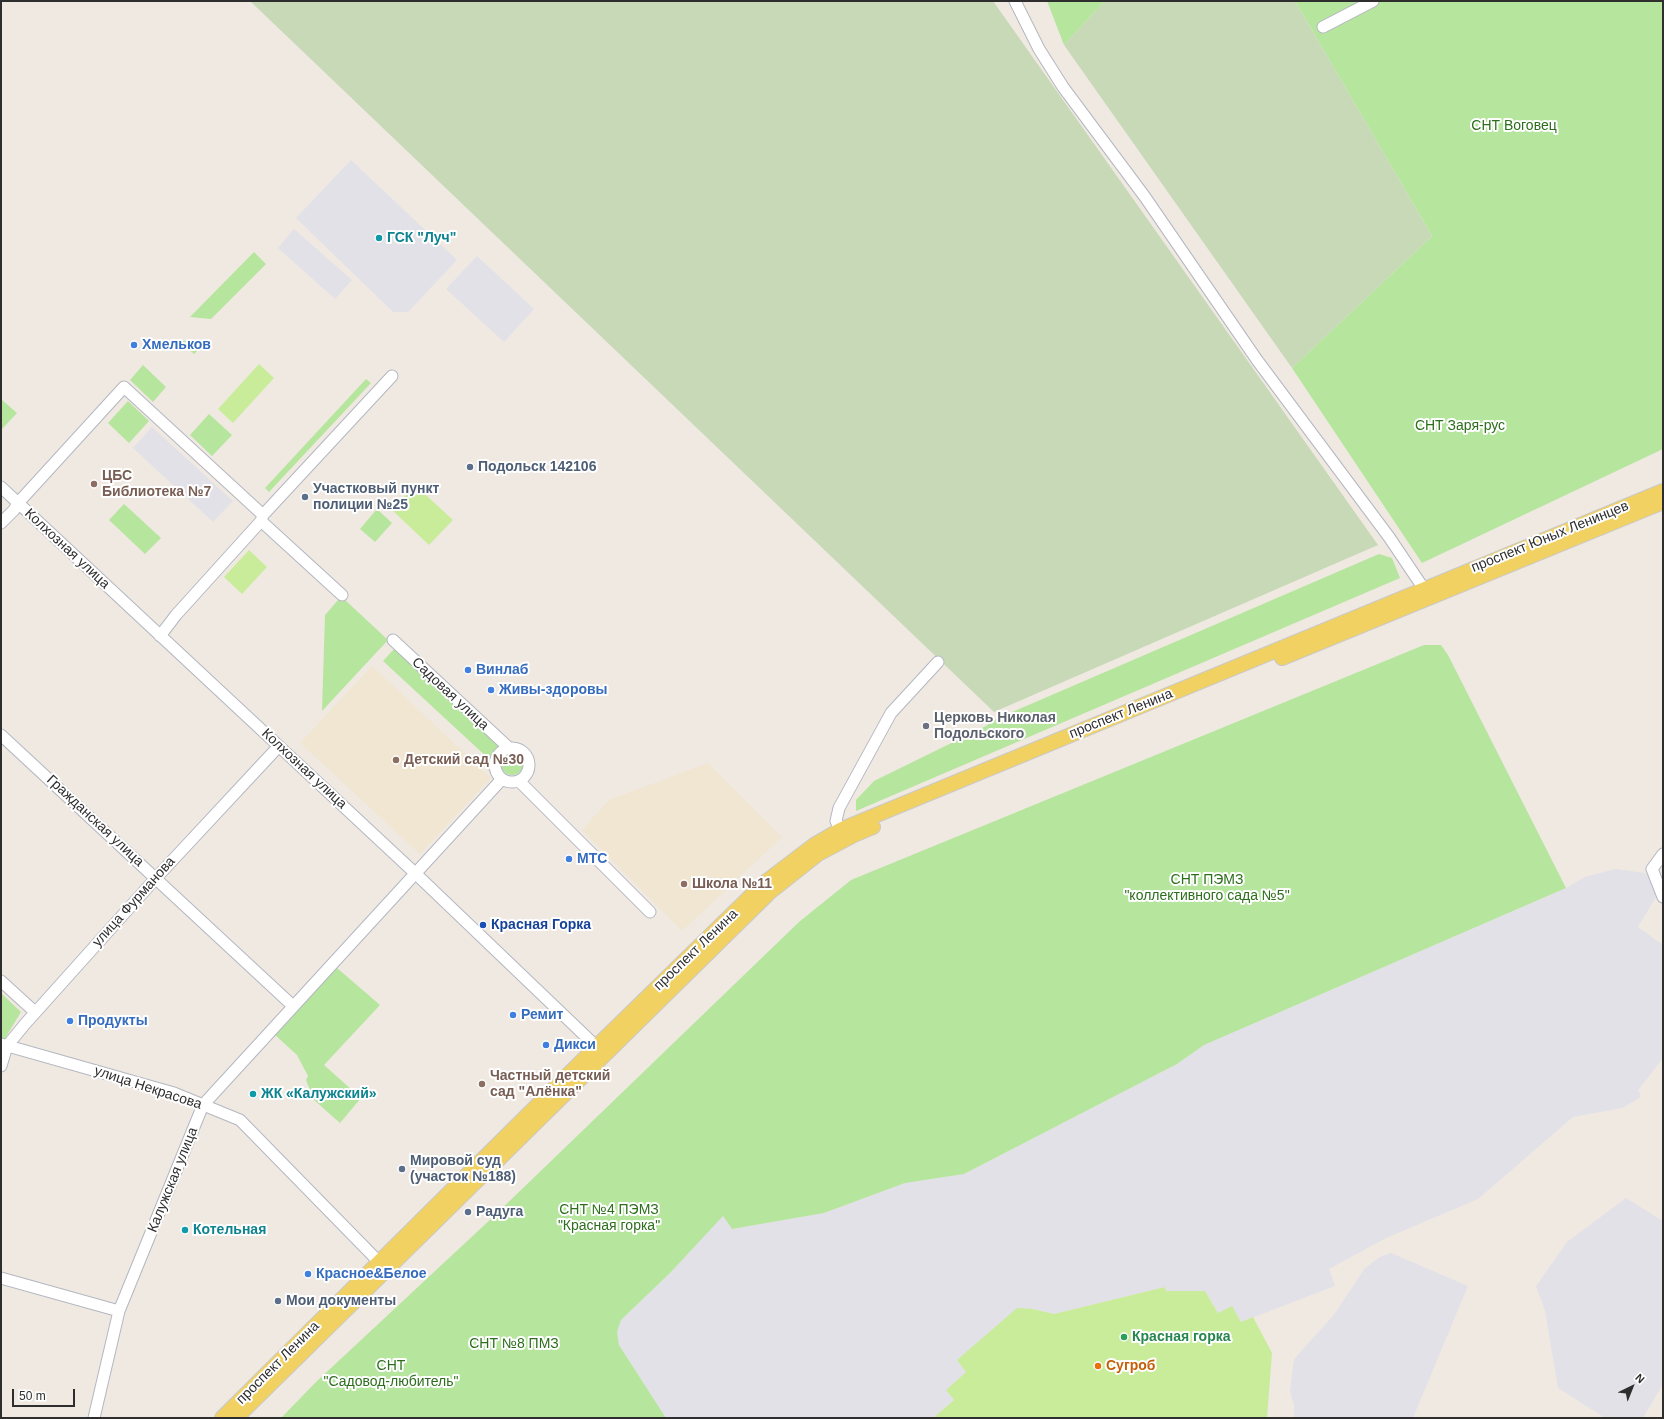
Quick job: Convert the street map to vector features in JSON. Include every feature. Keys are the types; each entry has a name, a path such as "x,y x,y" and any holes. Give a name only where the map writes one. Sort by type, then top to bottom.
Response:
{"main road":[{"name":"проспект Юных Ленинцев","path":"1437,589 1663,491"},
{"name":"проспект Юных Ленинцев","path":"1437,589 1663,502"},
{"name":"проспект Ленина","path":"236,1418 333,1324 764,883 814,845 840,830 1424,589 1437,589"},
{"name":"проспект Ленина","path":"222,1418 379,1262 600,1050 770,892 818,854 854,835 1437,589"}],"street":[{"path":"1015,1 1039,49 1063,87 1145,197 1257,360 1389,537 1424,589"},
{"path":"1323,27 1373,1"},
{"path":"160,636 176,615 262,518 392,376"},
{"path":"1,523 124,387 342,595"},
{"name":"Колхозная улица","path":"1,487 416,874 600,1050"},
{"name":"Садовая улица","path":"393,640 508,747"},
{"path":"840,830 836,821 839,808 891,713 938,662"},
{"name":"Гражданская улица","path":"1,735 294,1006"},
{"name":"улица Фурманова","path":"1,1066 4,1045 279,746"},
{"path":"508,747 514,747 524,752 530,762 528,773 519,781 508,782 502,779 495,770 494,764 498,753 508,747"},
{"name":"Калужская улица","path":"94,1418 119,1311 203,1105 502,779"},
{"path":"519,781 650,912"},
{"path":"1663,854 1652,869 1663,897"},
{"path":"1,981 35,1012"},
{"name":"улица Некрасова","path":"4,1045 174,1093 240,1120 379,1262"},
{"path":"1,1278 119,1311"}],"shaded area":[{"path":"351,160 457,260 408,312 393,312 296,218"},
{"path":"294,229 352,280 335,299 278,248"},
{"path":"477,256 534,309 504,342 446,289"},
{"path":"152,427 233,501 213,522 133,448"},
{"name":"Детский сад №30","path":"372,666 491,778 420,854 300,743"},
{"name":"Школа №11","path":"708,763 782,837 682,931 582,830 609,800"},
{"path":"1616,869 1645,873 1657,886 1657,895 1638,927 1663,945 1663,1058 1638,1090 1641,1096 1622,1108 1573,1117 1478,1199 1386,1238 1329,1269 1335,1286 1241,1322 1218,1313 1205,1291 1166,1291 1165,1287 1054,1314 1033,1309 957,1360 967,1372 946,1390 954,1400 933,1418 666,1418 619,1345 617,1332 621,1320 670,1273 723,1215 732,1229 824,1213 905,1183 964,1174 1177,1064 1204,1045 1566,888 1585,877"},
{"path":"1626,1198 1663,1221 1663,1384 1643,1418 1605,1418 1558,1388 1545,1311 1536,1286 1567,1242"},
{"path":"1391,1253 1468,1286 1413,1418 1295,1418 1294,1405 1290,1391 1294,1359 1333,1316 1365,1268 1380,1257"}],"green space":[{"path":"250,1 993,1 1378,545 994,712"},
{"path":"1047,1 1105,1 1064,45"},
{"path":"1105,1 1295,1 1432,236 1292,368 1064,45"},
{"path":"1295,1 1663,1 1663,449 1422,563 1292,368 1432,236"},
{"path":"254,252 266,264 211,319 190,317"},
{"path":"179,340 204,344 194,354"},
{"path":"259,364 274,378 233,423 218,409"},
{"path":"143,365 166,387 153,402 130,380"},
{"path":"366,379 371,383 269,492 265,488"},
{"path":"1,399 17,413 1,430"},
{"path":"128,401 149,421 129,443 108,423"},
{"path":"209,414 232,435 212,456 190,435"},
{"path":"415,485 453,520 429,545 392,510"},
{"path":"124,504 161,538 145,554 109,520"},
{"path":"377,509 392,523 375,542 360,529"},
{"path":"249,550 267,567 242,594 224,577"},
{"path":"1379,554 1392,558 1400,578 856,811 856,800 874,781 986,726 996,719"},
{"path":"339,599 342,602 344,599 388,640 322,711 325,615"},
{"path":"1424,645 1441,645 1448,655 1566,888 1204,1045 1177,1064 964,1174 905,1183 824,1213 732,1229 723,1216 670,1273 621,1320 617,1332 619,1345 666,1418 281,1418 316,1382 493,1217 799,922 851,880"},
{"path":"395,648 501,746 489,759 383,661"},
{"path":"512,753 520,756 523,764 520,772 512,775 504,772 501,764 504,756"},
{"path":"337,968 380,1005 324,1065 361,1098 340,1123 314,1100 306,1080 308,1076 297,1055 274,1034"},
{"path":"1,993 21,1012 4,1040 1,1039"},
{"name":"Красная горка","path":"1165,1287 1166,1291 1205,1291 1218,1313 1232,1306 1241,1322 1253,1317 1272,1353 1267,1418 933,1418 954,1400 946,1390 966,1372 957,1360 1017,1308 1033,1309 1054,1314"}],"place":[{"name":"ГСК \"Луч\"","path":"379,238"},
{"name":"Хмельков","path":"134,345"},
{"name":"Подольск 142106","path":"470,467"},
{"name":"ЦБС Библиотека №7","path":"94,484"},
{"name":"Участковый пункт полиции №25","path":"305,497"},
{"name":"Винлаб","path":"468,670"},
{"name":"Живы-здоровы","path":"491,690"},
{"name":"Церковь Николая Подольского","path":"926,726"},
{"name":"Детский сад №30","path":"396,760"},
{"name":"МТС","path":"569,859"},
{"name":"Школа №11","path":"684,884"},
{"name":"Красная Горка","path":"483,925"},
{"name":"Ремит","path":"513,1015"},
{"name":"Продукты","path":"70,1021"},
{"name":"Дикси","path":"546,1045"},
{"name":"Частный детский сад \"Алёнка\"","path":"482,1084"},
{"name":"ЖК «Калужский»","path":"253,1094"},
{"name":"Мировой суд (участок №188)","path":"402,1169"},
{"name":"Радуга","path":"468,1212"},
{"name":"Котельная","path":"185,1230"},
{"name":"Красное&Белое","path":"308,1274"},
{"name":"Мои документы","path":"278,1301"},
{"name":"Красная горка","path":"1124,1337"},
{"name":"Сугроб","path":"1098,1366"}],"park label":[{"name":"СНТ Воговец","path":"1514,126"},
{"name":"СНТ Заря-рус","path":"1460,426"},
{"name":"СНТ ПЭМЗ \"коллективного сада №5\"","path":"1207,888"},
{"name":"СНТ №4 ПЭМЗ \"Красная горка\"","path":"609,1218"},
{"name":"СНТ №8 ПМЗ","path":"514,1344"},
{"name":"СНТ \"Садовод-любитель\"","path":"391,1374"}]}
